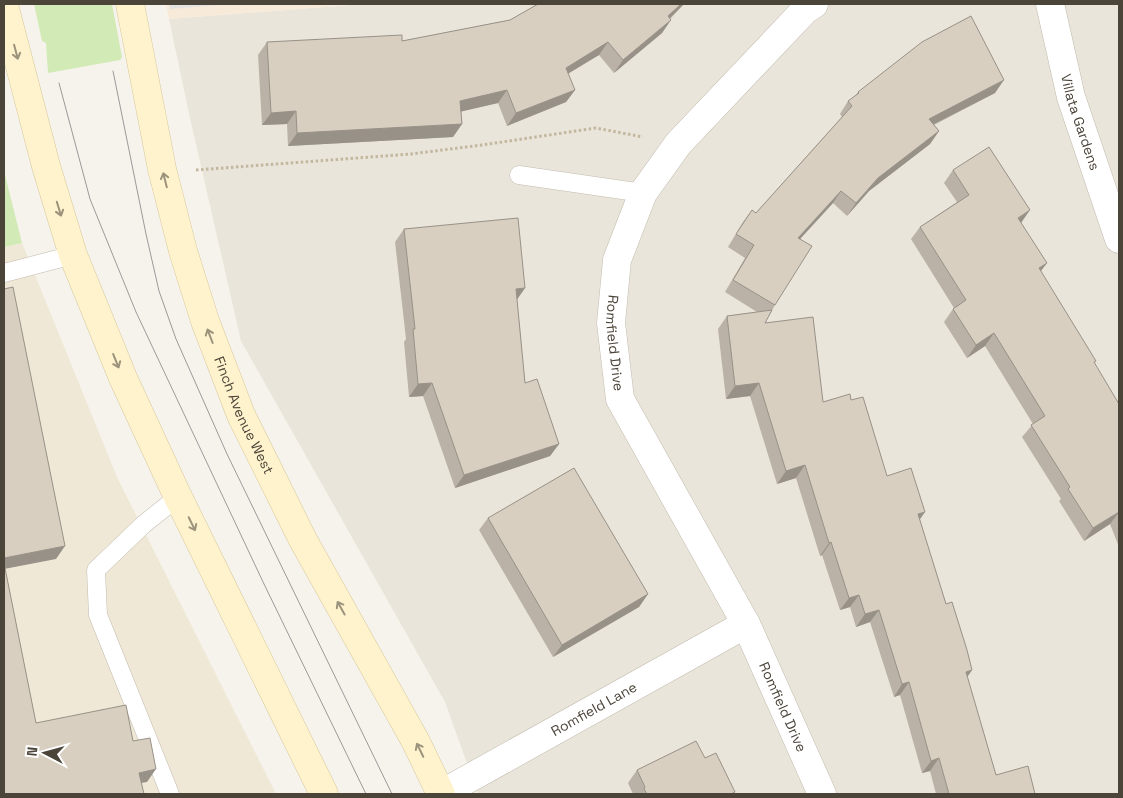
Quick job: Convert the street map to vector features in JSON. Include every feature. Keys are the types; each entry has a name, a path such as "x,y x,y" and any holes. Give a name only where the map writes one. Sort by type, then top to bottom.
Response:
{"main road":[{"name":"Finch Avenue West","path":"130,4 162,169 183,251 205,321 241,415 303,540 416,742 441,794"},
{"path":"4,5 46,166 73,255 123,378 178,497 324,794"}],"street":[{"name":"Romfield Drive","path":"814,4 805,10 678,144 644,193 617,260 611,323 620,399 746,624 822,794"},
{"name":"Villata Gardens","path":"1050,4 1071,97 1119,239"},
{"name":"Romfield Lane","path":"441,794 746,624"}],"lane":[{"path":"519,175 644,193"},
{"path":"4,273 73,255"},
{"path":"170,794 98,615 96,570 144,524 178,497"}],"path":[{"path":"162,169 196,170 411,154 596,128 678,144"}],"shaded area":[{"path":"166,4 364,4 169,19"},
{"path":"169,4 220,4 220,5 170,9"},
{"path":"363,4 1119,4 1119,794 478,794 445,702 241,341 169,19"},
{"path":"22,243 117,477 276,794 4,794 4,247"}],"green space":[{"path":"34,4 112,4 122,57 120,60 48,73 46,43 42,41"},
{"path":"4,171 22,243 4,247"}],"building":[{"path":"538,4 681,4 668,16 671,20 623,60 608,42 566,68 575,90 516,113 507,90 460,101 462,124 297,133 296,111 271,113 267,42 402,35 402,41 510,20"},
{"path":"971,16 1004,80 929,119 939,131 878,178 856,203 841,191 798,238 812,246 775,305 733,280 754,245 736,234 752,210 756,213 852,106 848,101 922,42"},
{"path":"989,147 1030,210 1018,218 1047,263 1039,268 1096,361 1094,362 1119,404 1119,512 1093,528 1031,425 1045,416 994,333 976,345 953,309 966,300 920,227 969,195 953,170"},
{"path":"518,218 525,288 516,289 525,383 537,379 559,444 464,475 432,383 418,384 413,329 415,329 404,229"},
{"path":"13,287 65,546 4,558 4,289"},
{"path":"772,310 765,323 813,317 823,402 850,394 851,400 863,397 887,476 911,468 925,512 918,514 946,604 952,602 967,650 972,670 966,672 996,775 1028,766 1035,794 949,794 939,758 931,761 909,682 902,684 879,610 865,614 859,595 849,598 831,542 829,543 805,465 786,471 759,383 735,386 727,316"},
{"path":"574,468 648,594 562,645 488,518"},
{"path":"4,563 36,723 126,705 133,741 150,738 156,769 139,773 144,794 4,794"},
{"path":"696,741 705,758 716,753 735,792 731,794 647,794 637,770"}],"tram line":[{"path":"113,71 159,291 176,339 227,454 392,794"},
{"path":"59,83 90,199 136,312 264,584 366,794"}]}
